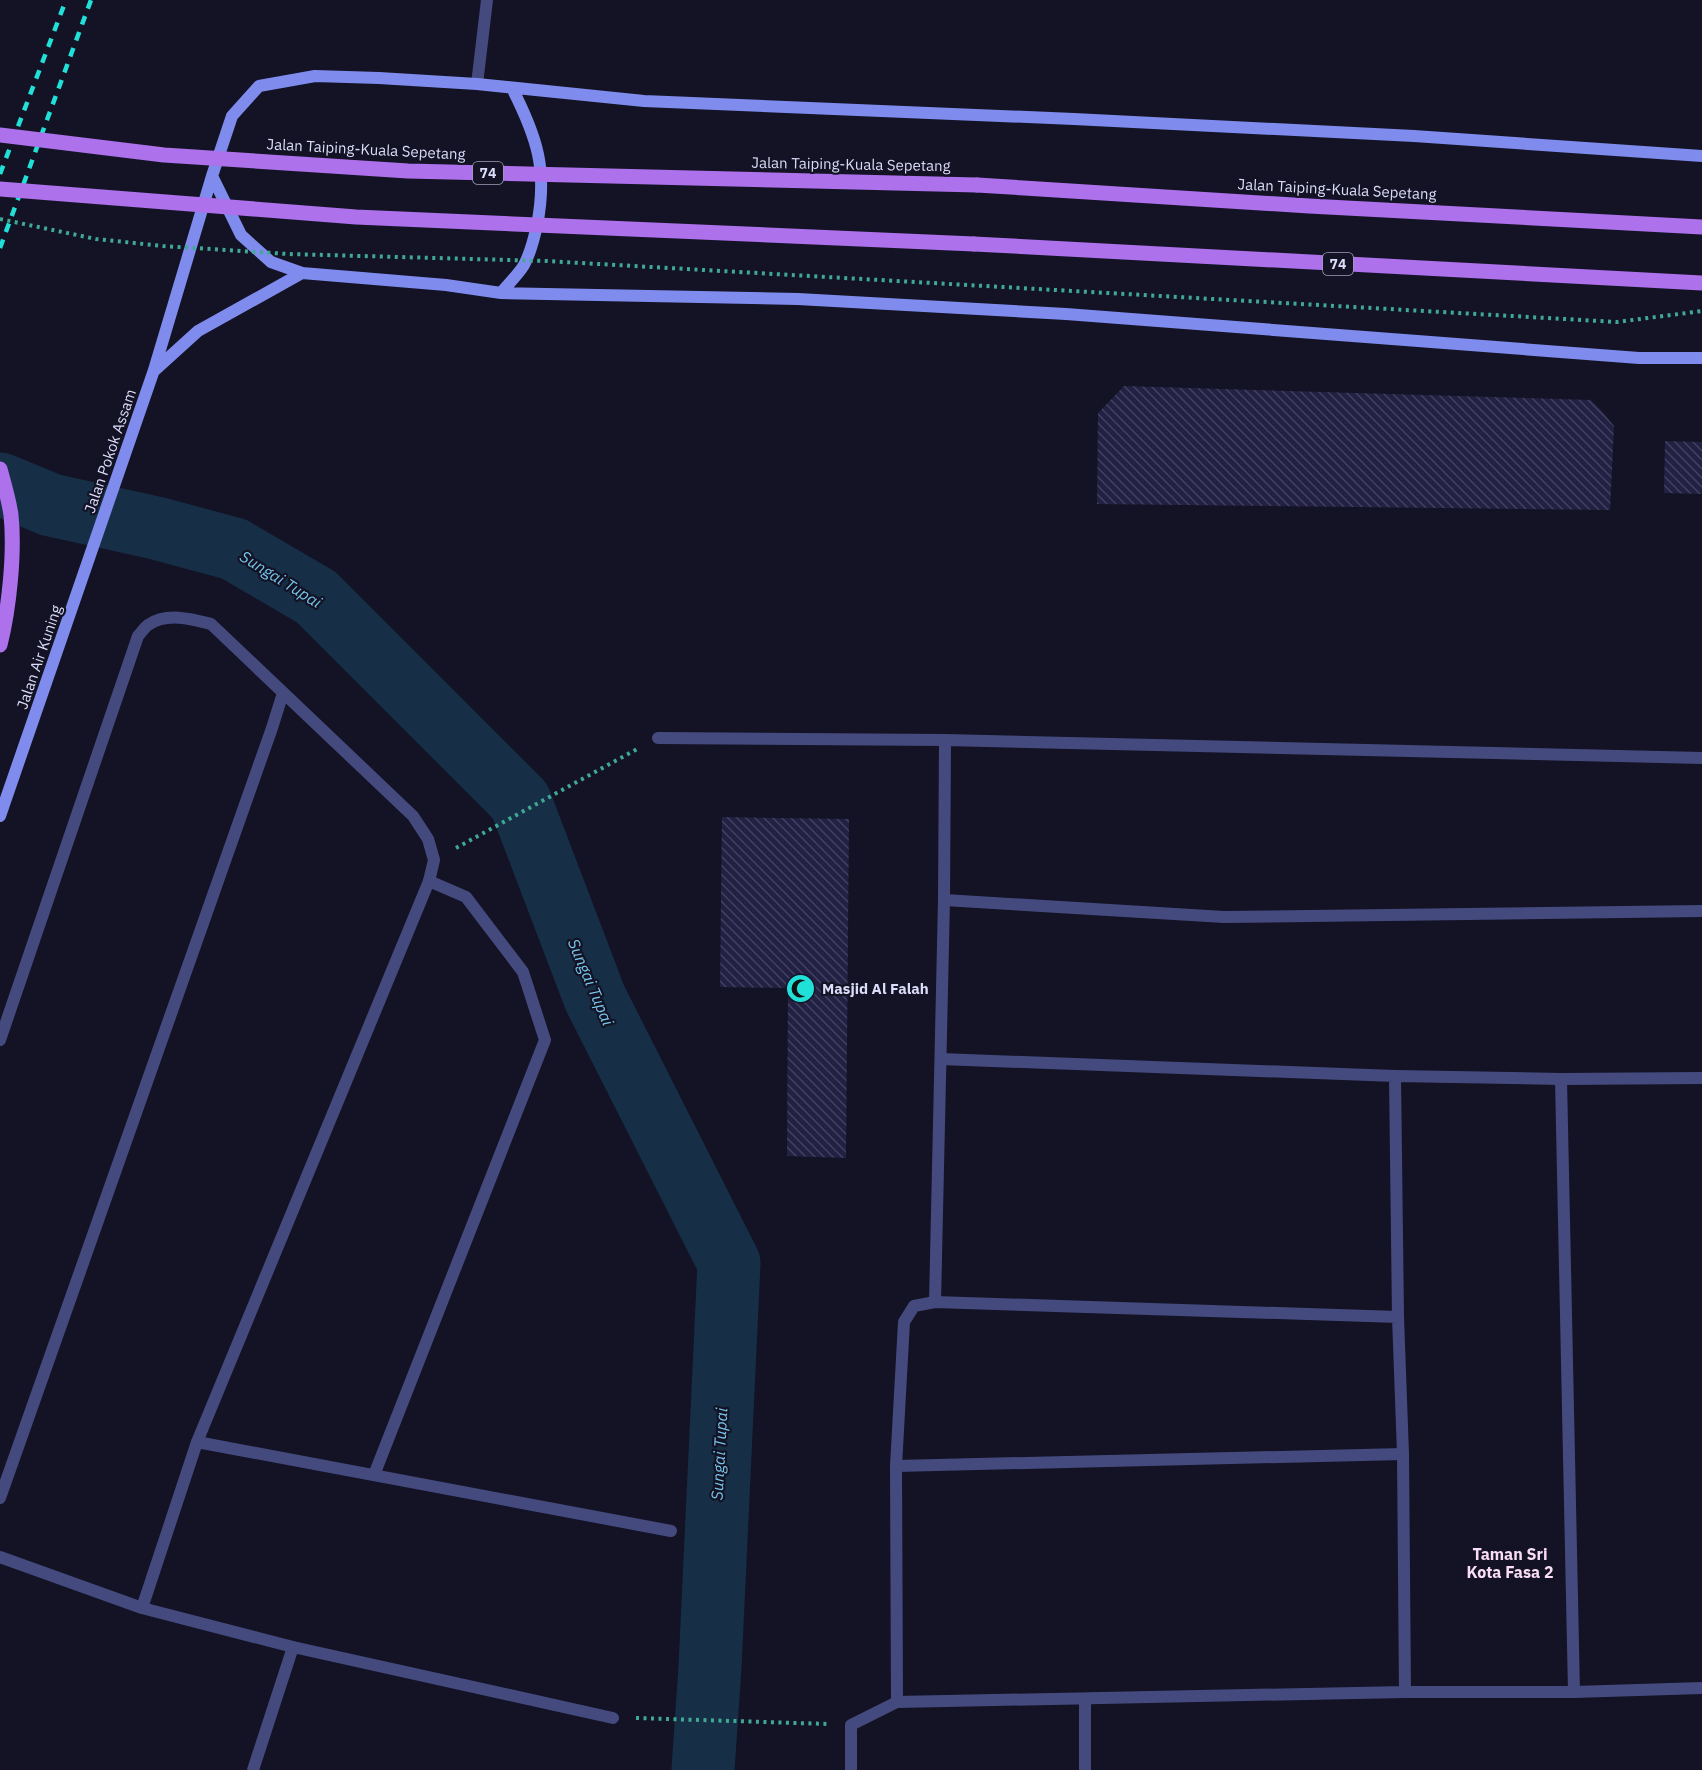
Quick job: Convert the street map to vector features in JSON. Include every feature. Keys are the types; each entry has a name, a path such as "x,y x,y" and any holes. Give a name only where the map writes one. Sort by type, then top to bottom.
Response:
{"main road":[{"name":"Jalan Pokok Assam","path":"94,542 154,370 232,116 259,86 315,76 477,84 644,101 1414,136 1702,156"},
{"path":"501,293 523,266 529,254 542,200 540,159 528,119 512,88"},
{"name":"Jalan Taiping-Kuala Sepetang","path":"0,135 164,154 408,171 977,185 1308,206 1702,227"},
{"path":"212,176 241,235 272,262 302,273 446,285 501,293 810,300 1066,314 1639,358 1702,358"},
{"name":"74","path":"0,189 356,217 974,244 1702,284"},
{"path":"154,370 198,331 302,273"},
{"path":"0,469 11,514 12,552 5,624 0,645"},
{"name":"Jalan Air Kuning","path":"0,816 94,542"}],"street":[{"path":"477,84 487,0"},
{"path":"0,1040 138,636 148,625 166,618 189,618 211,624 413,816 428,838 434,860 429,881 197,1442 142,1608"},
{"path":"0,1498 283,693"},
{"path":"658,738 945,740 1702,758"},
{"path":"935,1302 944,900 945,740"},
{"path":"374,1475 545,1040 523,972 466,897 429,881"},
{"path":"944,900 1224,917 1702,911"},
{"path":"941,1059 1395,1076 1560,1079 1702,1078"},
{"path":"1395,1076 1398,1317 1403,1454 1404,1692"},
{"path":"1560,1079 1574,1692"},
{"path":"897,1702 896,1466 904,1322 914,1306 935,1302 1398,1317"},
{"path":"197,1442 671,1531"},
{"path":"896,1466 1403,1454"},
{"path":"0,1557 142,1608 292,1647 614,1718"},
{"path":"253,1770 292,1647"},
{"path":"851,1770 851,1725 897,1702 1702,1688"},
{"path":"1085,1699 1085,1770"}],"path":[{"path":"0,219 96,239 288,254 558,261 1617,322 1702,311"},
{"path":"434,860 658,738"},
{"path":"643,1719 851,1725"}],"building":[{"path":"1124,386 1591,400 1614,426 1610,510 1097,504 1098,413"},
{"path":"1665,441 1702,442 1702,494 1664,493"},
{"name":"Masjid Al Falah","path":"722,817 849,819 846,1158 787,1156 788,988 720,987"}],"waterway":[{"name":"Sungai Tupai","path":"0,484 51,505 156,528 234,549 316,597 520,801 595,998 729,1263 703,1770"}],"railway":[{"path":"0,174 66,0"},
{"path":"0,248 91,0"}],"place":[{"name":"Masjid Al Falah","path":"801,988"}],"district":[{"name":"Taman Sri Kota Fasa 2","path":"1510,1563"}]}
